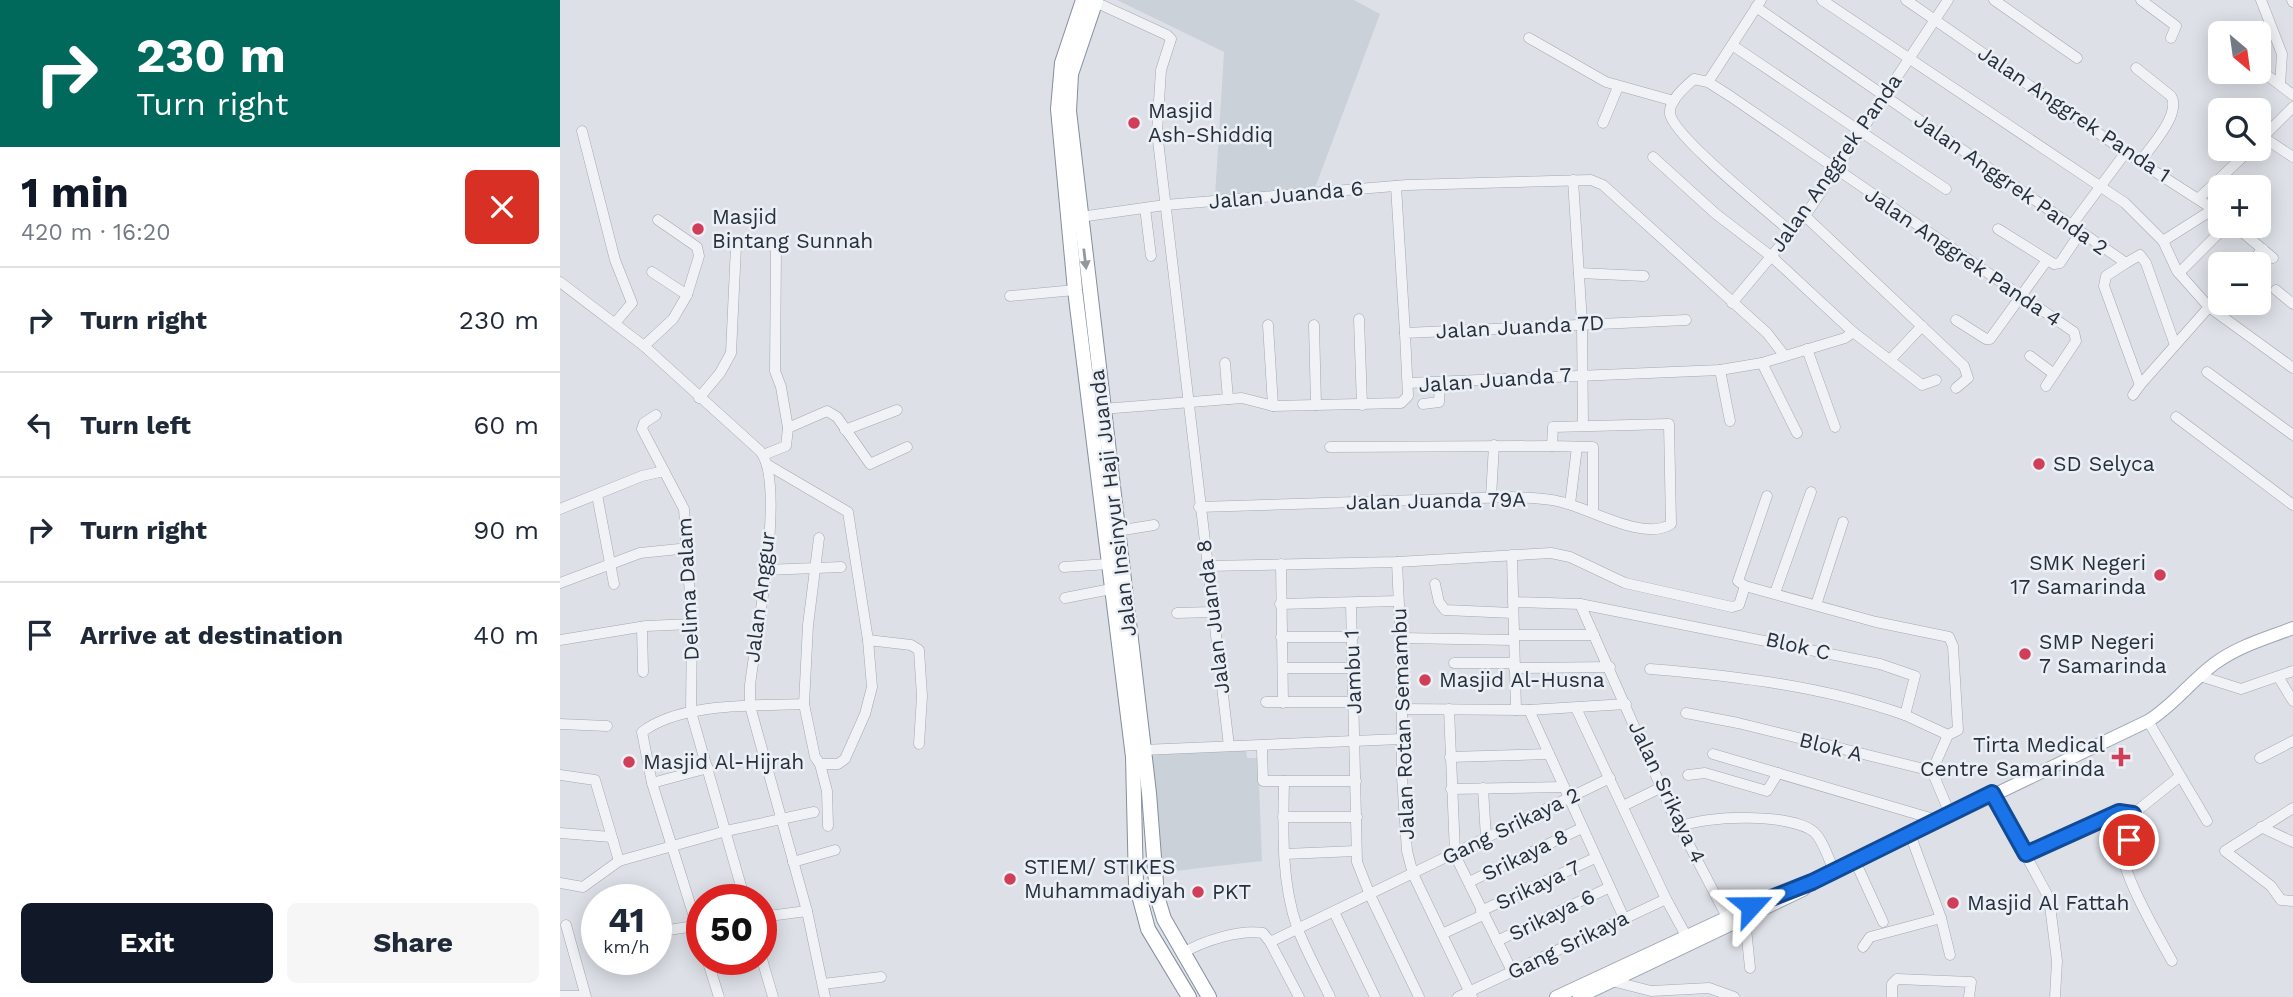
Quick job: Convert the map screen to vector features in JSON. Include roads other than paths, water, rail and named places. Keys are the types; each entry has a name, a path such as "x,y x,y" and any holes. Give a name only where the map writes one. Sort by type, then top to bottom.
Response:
{"highway":[{"name":"Jalan Insinyur Haji Juanda","path":"1091,1 1076,55 1069,111 1116,530 1111,589 1140,755 1134,858 1140,906 1147,929 1188,997"},
{"name":"Jalan Insinyur Haji Juanda","path":"1091,1 1062,63 1058,92 1075,290 1157,896 1164,919 1209,997"},
{"path":"1140,755 1144,876 1151,915 1199,997"}],"main road":[{"path":"1689,940 1727,917 1812,882 1992,793 2148,722 2166,710 2200,676 2230,653 2293,628"},
{"path":"1556,997 1606,979 1689,940 1745,918 1803,890 1812,882"},
{"path":"1585,994 1606,979"}],"street":[{"path":"1822,0 2101,186 2139,215 2163,241 2179,273 2208,306"},
{"name":"Jalan Anggrek Panda 1","path":"1906,0 2140,162 2208,204"},
{"name":"Jalan Anggrek Panda","path":"1732,303 1805,216 1948,0"},
{"path":"1994,0 2077,58"},
{"path":"2141,0 2176,26 2171,38"},
{"path":"2261,0 2282,50 2280,84"},
{"path":"1091,1 1171,38 1161,70 1157,115 1190,402"},
{"path":"1758,3 1732,45 1703,80 1674,100 1670,113 1680,131 1792,233"},
{"name":"Jalan Anggrek Panda 2","path":"1758,3 2080,233 2126,263 2140,255 2146,263 2175,345"},
{"path":"1529,38 1618,87 1674,100"},
{"path":"1732,45 1946,189"},
{"path":"2136,68 2175,102 2169,118 2140,162"},
{"path":"2272,78 2293,95"},
{"name":"Jalan Anggrek Panda 4","path":"1703,80 2076,336 2076,341 2046,386"},
{"path":"1603,123 1618,87"},
{"path":"2271,129 2293,107"},
{"path":"582,131 615,260 632,303 615,323"},
{"path":"2271,145 2293,157"},
{"path":"2071,226 2126,152"},
{"path":"1653,157 1716,214 1772,257 1853,332 1922,385 1936,380"},
{"path":"2199,198 2238,161"},
{"path":"1552,446 1555,426 1583,425 1582,323 1573,180"},
{"name":"Jalan Juanda 6","path":"1080,217 1166,205 1402,186 1591,180 1604,185 1732,303"},
{"path":"1402,186 1405,333"},
{"path":"1145,208 1151,256"},
{"path":"1805,216 1964,366 1968,377 1965,383 1956,388"},
{"path":"2163,241 2208,216"},
{"path":"644,346 673,319 687,295 699,249 658,220"},
{"path":"1998,229 2047,260 2060,263 2080,233"},
{"path":"2179,273 2214,238"},
{"path":"2250,238 2273,258"},
{"path":"699,398 720,373 731,353 736,246 740,243 771,243 776,250 775,371 782,387 788,428 786,446 765,460"},
{"path":"2260,252 2263,249"},
{"path":"1956,320 1986,340 1990,339 2047,260"},
{"path":"2126,263 2106,276 2104,286 2140,385"},
{"path":"652,272 687,295"},
{"path":"1579,273 1644,276"},
{"path":"560,282 644,346 765,460 848,512 868,640 872,687 865,714 844,761 820,764"},
{"path":"1010,296 1075,290"},
{"path":"2276,290 2293,304"},
{"path":"1732,303 1770,336 1784,355"},
{"path":"2133,395 2208,308"},
{"path":"2220,315 2293,368"},
{"path":"1359,319 1362,405"},
{"name":"Jalan Juanda 7D","path":"1408,383 1405,333 1686,320"},
{"path":"1268,325 1273,406"},
{"path":"1314,325 1316,405"},
{"path":"1891,359 1922,326"},
{"name":"Jalan Juanda 7","path":"1102,409 1246,398 1273,406 1362,405 1404,401 1408,383 1720,370 1762,363 1845,338 1853,332"},
{"path":"1807,349 1836,427"},
{"path":"2030,356 2054,374"},
{"path":"1225,363 1228,399"},
{"path":"1762,363 1797,433"},
{"path":"1720,370 1730,421"},
{"path":"2207,372 2293,435"},
{"path":"1423,404 1439,401 1440,382"},
{"name":"Jalan Juanda 8","path":"1190,402 1199,507 1228,746"},
{"path":"845,430 897,410"},
{"path":"788,428 827,411 834,414 870,464 907,446"},
{"name":"Delima Dalam","path":"656,415 644,424 642,429 683,504 689,548 691,712 741,884"},
{"path":"2176,417 2293,505"},
{"name":"Jalan Juanda 79A","path":"1199,507 1491,497 1570,504 1628,526 1668,526 1671,475 1669,424 1583,425"},
{"path":"1491,497 1494,445"},
{"path":"1330,447 1593,447 1593,513"},
{"path":"1570,504 1577,447"},
{"name":"Jalan Anggur","path":"765,460 771,508 750,685 750,706 807,911 825,997"},
{"path":"560,509 642,476 664,471"},
{"path":"1775,593 1811,492"},
{"path":"597,495 612,562 614,584"},
{"path":"1767,496 1737,579 1745,586 1876,622 1949,637 1953,646 1958,730 1948,735 1932,771 1950,814"},
{"path":"1816,605 1843,522"},
{"path":"1116,530 1154,525"},
{"path":"819,538 808,625 804,704 815,757 820,764 827,790 828,826"},
{"path":"560,583 590,574 612,562 640,553 689,548"},
{"path":"1207,566 1397,562 1560,554 1625,583 1732,607 1739,605 1745,586"},
{"path":"1512,555 1516,710"},
{"name":"Jalan Rotan Semambu","path":"1397,562 1401,638 1403,805 1413,874 1471,994"},
{"path":"1281,564 1283,703"},
{"path":"765,570 841,567"},
{"path":"1064,567 1112,567"},
{"path":"1435,584 1438,602 1445,610 1513,614"},
{"path":"1065,598 1111,589"},
{"path":"1280,604 1398,601"},
{"path":"1513,602 1580,604"},
{"name":"Jambu 1","path":"1351,604 1356,741 1356,850 1360,873 1419,997"},
{"name":"Jalan Srikaya 4","path":"1580,604 1680,827 1727,917"},
{"name":"Blok C","path":"1580,604 1808,648 1913,674 1917,680 1905,715"},
{"path":"1177,613 1212,612"},
{"path":"560,640 642,627 692,624"},
{"path":"642,627 643,672"},
{"path":"1401,638 1594,635"},
{"path":"1281,637 1353,637"},
{"path":"868,640 917,648 922,696 919,744"},
{"path":"1454,663 1610,667"},
{"path":"1284,668 1353,668"},
{"path":"1650,669 1715,675 1858,699 1905,715 1948,735"},
{"path":"2200,676 2241,689 2293,671"},
{"path":"2276,679 2293,701"},
{"path":"1266,702 1354,702"},
{"path":"686,887 652,783 644,752 643,731 671,717 691,712 804,704"},
{"path":"1402,709 1529,710 1626,704"},
{"path":"1576,708 1666,899 1689,940"},
{"path":"1449,709 1454,853 1512,971"},
{"path":"1529,710 1624,918"},
{"name":"Blok A","path":"1686,713 1738,723 1932,771"},
{"path":"2148,722 2207,821"},
{"path":"560,724 607,726"},
{"path":"1140,755 1228,746 1401,739"},
{"path":"2260,758 2293,741"},
{"path":"1262,749 1262,780 1356,781"},
{"path":"1450,757 1549,754"},
{"path":"1713,754 1937,820"},
{"path":"652,783 708,768"},
{"path":"1688,775 1705,773 1767,790 1778,773"},
{"path":"560,775 595,780 619,861"},
{"path":"2026,854 2113,813 2133,814 2179,777"},
{"name":"Gang Srikaya 2","path":"1270,942 1610,778"},
{"path":"1284,780 1284,854 1288,890 1298,930 1330,997"},
{"path":"1451,789 1564,787"},
{"path":"1623,806 1662,787"},
{"path":"1483,788 1486,838"},
{"path":"1992,793 2041,879 2053,912 2057,961 2055,997"},
{"path":"2293,808 2225,852 2271,886 2281,900 2293,901"},
{"path":"560,883 583,887 619,861 726,831 814,812"},
{"path":"2133,814 2134,830 2125,844 2124,858 2142,903 2172,961"},
{"path":"1283,817 1357,817"},
{"path":"1680,827 1696,820 1793,822 1816,833 1834,871"},
{"path":"2261,827 2293,842"},
{"name":"Srikaya 8","path":"1469,882 1582,828"},
{"path":"560,833 611,837"},
{"path":"1910,834 1941,918 1951,955"},
{"path":"793,862 835,850"},
{"path":"1284,854 1356,850"},
{"name":"Srikaya 7","path":"1442,934 1595,858"},
{"path":"1855,861 1883,922"},
{"name":"Srikaya 6","path":"1497,941 1608,888"},
{"name":"Gang Srikaya","path":"1458,997 1471,994 1512,971 1666,899"},
{"path":"777,915 807,911"},
{"path":"1334,912 1375,997"},
{"path":"1745,918 1750,968"},
{"path":"1863,947 1870,937 1941,918"},
{"path":"560,996 585,996 566,925"},
{"path":"1183,953 1207,943 1253,931 1263,933 1299,997"},
{"path":"712,975 719,997"},
{"path":"767,975 773,997"},
{"path":"823,984 881,977"},
{"path":"1606,979 1656,994 1709,988 1734,997"},
{"path":"1892,997 1892,984 1897,979 1971,982 1969,997"},
{"path":"1585,994 1604,997"}],"place":[{"name":"Masjid Ash-Shiddiq","path":"1134,123"},
{"name":"Masjid Bintang Sunnah","path":"698,229"},
{"name":"SD Selyca","path":"2039,464"},
{"name":"SMK Negeri 17 Samarinda","path":"2160,575"},
{"name":"SMP Negeri 7 Samarinda","path":"2025,654"},
{"name":"Masjid Al-Husna","path":"1425,680"},
{"name":"Tirta Medical Centre Samarinda","path":"2121,757"},
{"name":"Masjid Al-Hijrah","path":"629,762"},
{"name":"STIEM/ STIKES Muhammadiyah","path":"1010,879"},
{"name":"PKT","path":"1198,892"},
{"name":"Masjid Al Fattah","path":"1953,903"}]}
